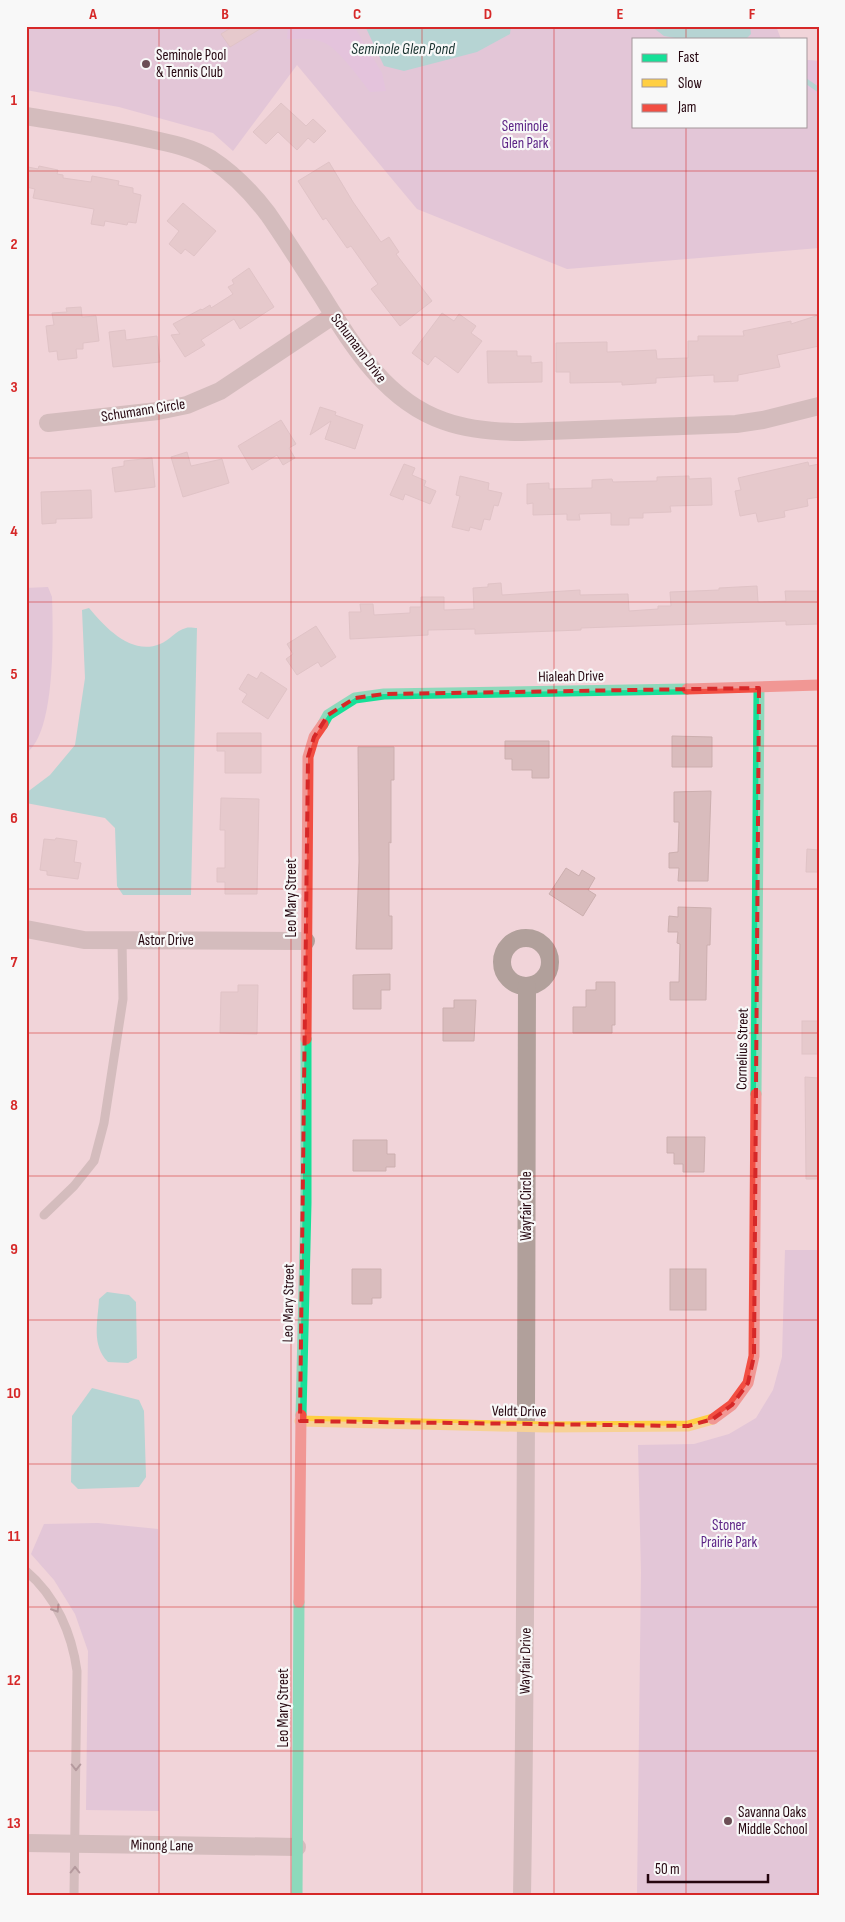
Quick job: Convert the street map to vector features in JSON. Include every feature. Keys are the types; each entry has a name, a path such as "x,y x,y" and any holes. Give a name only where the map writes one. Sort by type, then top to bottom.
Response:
{"street":[{"name":"Schumann Drive","path":"26,116 121,132 196,151 210,159 241,182 254,196 286,240 367,364 390,388 443,421 467,428 495,432 704,426 763,420 819,406"},
{"name":"Schumann Circle","path":"48,423 158,411 187,405 220,391 334,315"},
{"name":"Hialeah Drive","path":"328,715 356,698 384,694 759,688 819,685"},
{"name":"Cornelius Street","path":"732,1405 748,1383 754,1356 759,688"},
{"name":"Leo Mary Street","path":"297,1896 300,1421 306,1203 308,757 314,737 328,715"},
{"name":"Astor Drive","path":"26,929 84,940 306,941"},
{"name":"Wayfair Circle","path":"525,1427 528,986"},
{"name":"Veldt Drive","path":"300,1421 525,1427 688,1426 714,1419 732,1405"},
{"name":"Wayfair Drive","path":"522,1896 526,1600 525,1427"},
{"name":"Minong Lane","path":"26,1843 297,1846"}],"lane":[{"path":"44,1215 74,1186 94,1161 104,1123 123,999 122,940"},
{"path":"26,1571 36,1579 65,1624 75,1654 77,1671 74,1896"}],"highlighted area":[{"path":"759,688 754,1356 748,1383 732,1405 713,1419 688,1426 300,1421 308,757 314,737 328,715 355,698 384,694"}],"green space":[{"name":"Seminole Glen Park","path":"26,26 776,26 781,38 632,38 632,128 808,128 808,60 819,61 819,248 567,269 417,209 297,65 233,151 213,133 119,107 26,90"},
{"path":"48,587 52,597 53,633 48,704 43,725 36,742 26,753 26,588"},
{"name":"Stoner Prairie Park","path":"785,1250 819,1250 819,1896 637,1896 641,1572 638,1445 694,1444 729,1434 756,1418 773,1390 782,1357"},
{"path":"98,1523 158,1529 159,1811 86,1810 88,1651 75,1614 54,1580 31,1554 44,1524"}],"shaded area":[{"path":"288,26 354,26 382,73 386,91 370,92 343,58 325,43 311,39 287,39"},
{"path":"808,60 819,61 819,97 808,89"}],"water":[{"name":"Seminole Glen Pond","path":"365,26 511,26 510,34 477,52 404,71 384,66"},
{"path":"651,26 750,26 751,34 747,38 675,38 664,36"},
{"path":"89,608 120,638 139,646 149,647 160,644 182,629 197,628 191,895 123,895 117,886 115,828 105,818 26,803 26,793 50,775 75,745 85,678 82,610"},
{"path":"107,1292 129,1295 136,1302 137,1358 128,1363 108,1362 99,1348 97,1324 99,1299"},
{"path":"92,1388 139,1400 144,1411 146,1477 139,1487 78,1489 71,1482 72,1416"}],"building":[{"path":"234,26 265,26 230,47 221,34"},
{"path":"281,103 306,126 313,119 326,131 314,143 308,138 297,150 278,132 266,144 253,132"},
{"path":"329,162 353,202 381,242 389,237 399,252 396,254 432,301 400,326 371,289 378,284 351,246 347,248 326,218 323,220 298,181"},
{"path":"39,166 58,170 57,174 63,175 63,178 91,182 92,176 119,181 118,185 133,188 133,193 141,195 136,223 128,222 127,225 105,221 104,226 91,224 94,209 33,198 35,189 26,187 28,167 38,169"},
{"path":"183,203 216,231 194,256 185,249 181,254 169,244 179,231 167,221"},
{"path":"249,268 274,307 240,329 234,319 201,340 205,345 185,357 171,335 180,334 173,324 210,305 211,308 233,294 228,287 234,284 232,280"},
{"path":"81,307 82,317 96,316 99,341 83,343 83,349 76,349 77,358 58,360 57,351 49,352 46,326 54,325 52,313 67,312 66,308"},
{"path":"442,313 454,321 459,314 476,326 471,333 482,341 458,373 435,356 428,365 412,353"},
{"path":"819,315 819,346 777,355 780,367 738,375 738,381 714,382 714,375 656,378 656,383 622,385 622,382 570,383 570,372 556,372 556,343 607,342 607,352 656,350 657,359 688,358 688,341 698,341 698,336 744,336 743,331 791,321 791,324"},
{"path":"125,330 126,340 157,336 160,362 113,367 109,332"},
{"path":"487,351 517,351 517,356 531,356 531,363 542,362 542,382 488,383"},
{"path":"320,407 336,412 335,415 363,425 355,449 325,439 331,421 310,435"},
{"path":"281,420 296,444 289,448 295,458 283,465 277,455 252,470 238,446"},
{"path":"187,452 191,466 222,459 229,483 183,497 171,457"},
{"path":"152,458 155,487 115,492 112,468 124,466 124,461"},
{"path":"808,462 809,466 819,464 819,497 807,499 808,506 784,511 785,517 758,522 756,513 740,516 735,491 741,490 738,478"},
{"path":"404,464 415,468 412,475 426,481 424,486 436,491 430,504 405,494 403,500 390,495"},
{"path":"460,476 489,483 488,490 502,493 498,506 494,505 490,520 484,519 481,530 470,527 469,531 452,527 460,496 456,495"},
{"path":"689,476 689,479 711,478 712,505 670,506 671,512 643,513 643,518 629,518 629,525 611,525 611,513 579,514 580,520 567,520 567,514 533,515 533,503 527,504 527,484 549,483 549,489 592,488 592,480 612,479 613,482 657,481 657,477"},
{"path":"91,490 92,518 56,519 56,523 42,524 41,492"},
{"path":"501,583 502,595 580,590 580,595 628,594 629,611 658,609 658,606 671,606 670,592 757,586 758,602 786,601 785,591 819,591 819,624 786,625 786,621 581,628 581,630 475,634 475,629 428,630 428,635 350,639 349,612 361,612 360,604 373,604 374,615 410,613 410,607 421,607 421,597 444,597 444,610 474,609 473,588 488,587 488,584"},
{"path":"316,626 336,657 321,667 318,662 297,675 286,659 293,654 287,644"},
{"path":"261,672 287,689 268,719 242,702 247,694 239,689 248,674 257,679"},
{"path":"217,733 261,733 261,773 225,773 225,751 217,751"},
{"path":"672,736 712,737 712,767 672,767"},
{"path":"505,741 549,741 549,778 532,778 532,770 512,770 512,759 505,759"},
{"path":"358,747 394,747 394,780 391,780 391,843 389,842 389,916 392,916 392,949 356,949 359,862"},
{"path":"711,791 708,881 678,881 679,868 669,868 669,853 678,852 679,822 674,822 674,792"},
{"path":"221,798 259,799 257,894 225,894 225,882 217,882 217,868 225,868 225,830 220,830"},
{"path":"56,838 77,841 74,862 81,863 78,879 47,875 47,871 40,870 44,839 55,840"},
{"path":"807,849 819,850 819,872 806,872"},
{"path":"566,868 579,876 582,870 595,878 588,890 596,895 583,916 549,894"},
{"path":"678,907 711,908 710,945 707,945 706,1000 670,1000 670,982 679,982 680,944 677,943 678,932 668,932 669,916 678,917"},
{"path":"390,974 390,990 381,990 381,1009 353,1009 353,975"},
{"path":"596,982 615,982 615,1025 612,1025 612,1033 573,1033 573,1007 586,1007 586,990 596,990"},
{"path":"238,985 258,985 257,1034 220,1033 221,992 238,992"},
{"path":"454,1000 476,1000 474,1041 443,1041 443,1008 454,1008"},
{"path":"802,1021 819,1021 819,1054 802,1054"},
{"path":"805,1077 819,1078 819,1179 806,1179"},
{"path":"667,1137 705,1137 704,1172 683,1172 683,1164 674,1164 674,1153 667,1153"},
{"path":"353,1140 387,1140 387,1154 395,1154 395,1167 386,1167 386,1171 353,1171"},
{"path":"352,1269 381,1269 381,1298 372,1298 372,1304 352,1304"},
{"path":"670,1269 706,1269 706,1310 670,1310"}],"waterway":[{"path":"808,82 819,90"}],"traffic: fast":[{"path":"756,1094 759,688"},
{"path":"323,724 328,715 355,698 384,694 687,689"},
{"path":"301,1415 306,1203 306,1039"},
{"path":"297,1896 299,1602"}],"traffic: slow":[{"path":"300,1421 545,1427 688,1426 713,1419"}],"traffic: jam":[{"path":"687,689 819,685"},
{"path":"306,1039 308,757 314,737 323,724"},
{"path":"713,1419 732,1405 748,1383 754,1356 756,1094"},
{"path":"299,1602 301,1415"}],"place":[{"name":"Seminole Pool & Tennis Club","path":"146,64"},
{"name":"Savanna Oaks Middle School","path":"728,1821"}]}
